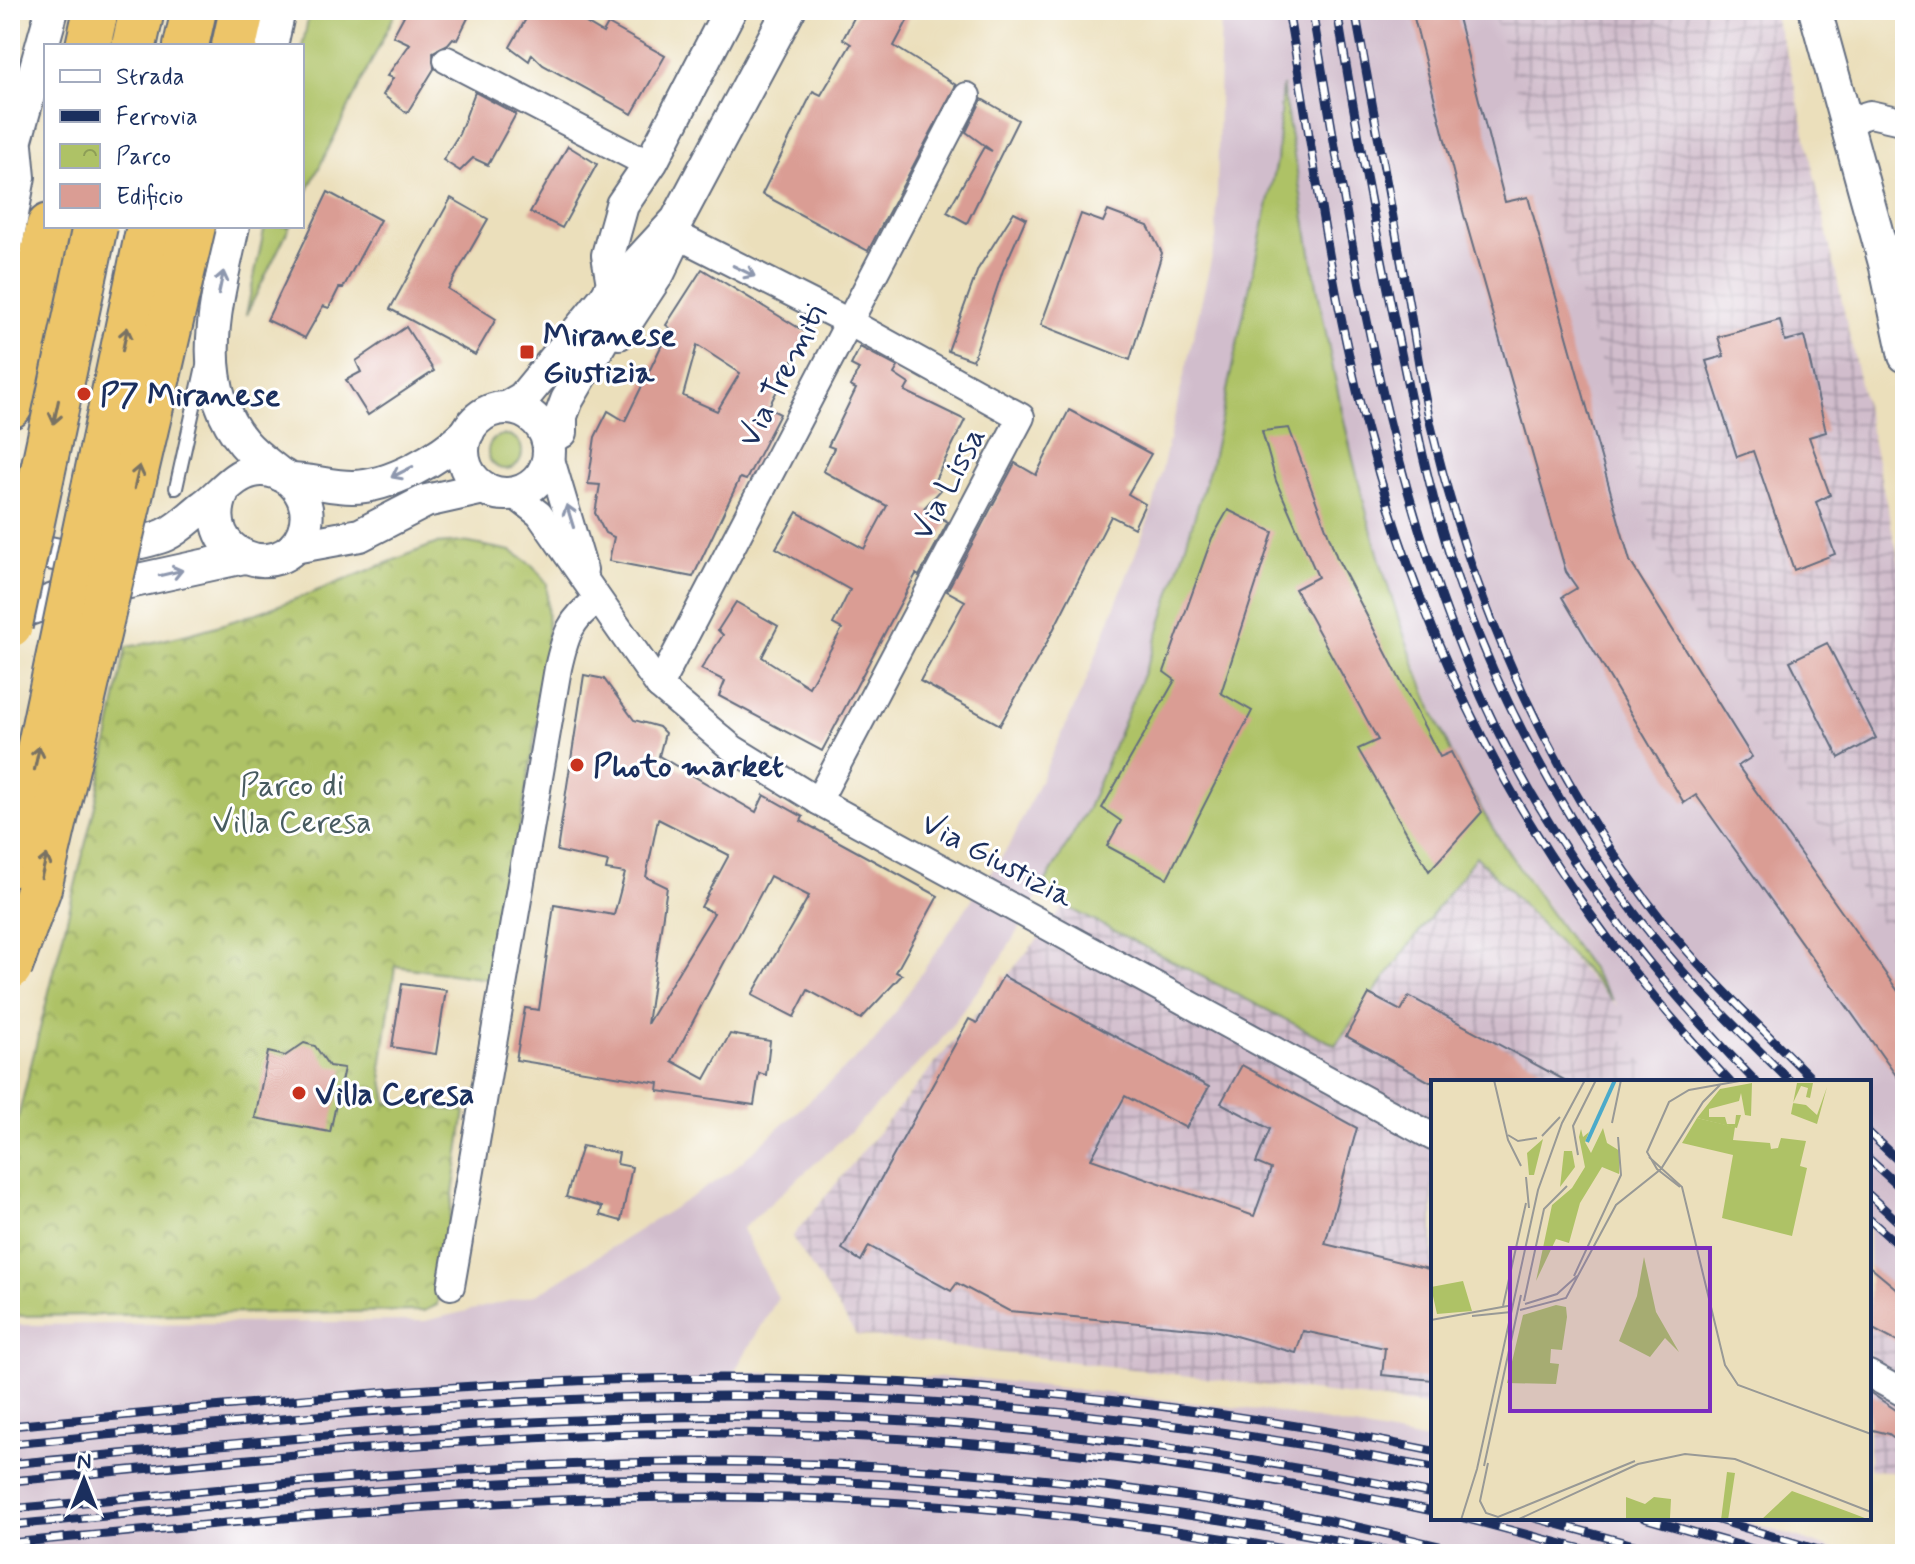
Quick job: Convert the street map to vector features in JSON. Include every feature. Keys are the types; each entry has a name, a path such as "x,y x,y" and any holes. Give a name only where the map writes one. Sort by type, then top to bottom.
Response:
{"highway":[{"path":"88,44 96,10"},
{"path":"134,44 142,10"},
{"path":"186,44 194,10"},
{"path":"234,44 242,10"},
{"path":"10,406 49,228"},
{"path":"12,619 95,228"},
{"path":"10,889 149,228"},
{"path":"10,967 39,888 193,228"}],"street":[{"path":"10,157 52,10"},
{"path":"271,44 279,10"},
{"path":"607,296 613,284 608,255 622,205 652,161 730,10"},
{"path":"10,544 64,555 165,535 222,494 242,475 255,471 351,487 377,483 453,446 487,413 506,408 523,398 660,233 789,10"},
{"path":"1815,10 1899,300 1905,356"},
{"path":"447,60 634,157 652,161"},
{"name":"Via Tremiti","path":"659,686 967,96"},
{"path":"1847,121 1870,114 1905,122"},
{"path":"12,619 65,596 244,557 270,559 294,547 360,535 426,501 498,491 538,481 553,446 609,348 674,244 660,233 652,161"},
{"path":"233,228 212,325 214,384 226,418 245,445 299,490 307,509 305,530 294,547"},
{"name":"Via Lissa","path":"660,233 847,321 1021,417 818,801"},
{"path":"506,408 527,413 539,422 553,446"},
{"path":"468,432 463,450 466,468 498,491"},
{"name":"Via Giustizia","path":"553,446 591,589"},
{"name":"Via Giustizia","path":"498,491 539,514 659,686 732,748 818,801 1431,1136"},
{"path":"222,494 216,514 221,535 244,557"},
{"path":"10,544 22,560 27,579 24,597 12,619"},
{"path":"451,1286 558,668 570,624 580,612 591,589"},
{"path":"1871,1375 1905,1394"}],"lane":[{"path":"10,281 29,177 24,114"},
{"path":"176,488 212,325"}],"shaded area":[{"path":"1221,10 1492,10 1664,567 1789,780 1905,961 1905,1296 1871,1268 1871,1080 1657,1080 1620,1036 1627,1019 1482,812 1451,752 1395,611 1342,425 1283,90 1277,161 1265,225 1211,464 1152,653 1088,808 1003,956 938,1044 849,1133 742,1229 778,1298 734,1372 981,1379 1276,1412 1431,1442 1431,1520 1742,1520 1848,1554 10,1554 10,1322 19,1325 425,1321 538,1294 729,1173 874,1042 1011,843 1085,684 1153,508 1216,239"},
{"path":"1400,10 1772,10 1790,65 1905,588 1905,1138 1871,1085 1871,1080 1868,1080"},
{"path":"1476,856 1587,976 1694,1080 1431,1080 1431,1406 856,1335 792,1237 1065,906 1335,1045"},
{"path":"1871,1252 1905,1286 1905,1474 1871,1469"}],"green space":[{"path":"310,10 397,10 304,198 304,44"},
{"path":"1282,86 1345,425 1389,591 1418,672 1451,752 1485,816 1613,1000 1476,856 1335,1045 1065,906 1041,890 1088,808 1152,653 1211,464 1277,161"},
{"path":"265,228 289,228 246,315"},
{"path":"505,435 517,440 522,452 517,464 505,469 493,464 488,452 493,440"},
{"name":"Parco di Villa Ceresa","path":"464,542 511,551 533,566 547,583 548,660 494,980 395,966 381,1068 387,1103 465,1111 437,1305 424,1311 21,1316 10,1311 10,1150 97,797 126,647 245,617 435,544"}],"building":[{"path":"407,10 472,10 457,40 453,38 433,52 434,69 407,113 383,95 393,78 387,76 410,44 393,36"},
{"path":"531,10 564,10 603,33 608,24 665,56 632,114 543,65 532,54 529,61 510,47"},
{"path":"858,10 913,10 894,46 956,85 868,251 762,194 813,91 821,95 851,44 843,39"},
{"path":"1412,10 1456,10 1505,202 1528,197 1630,561 1752,757 1738,766 1905,1001 1905,1088 1696,795 1684,803 1562,597 1577,588 1566,572 1464,215"},
{"path":"475,92 516,114 488,165 473,158 460,171 443,160 459,134"},
{"path":"982,99 1018,120 967,223 947,212 984,147 992,151 966,132"},
{"path":"568,146 597,164 562,228 530,212"},
{"path":"328,192 380,220 343,288 339,288 329,308 323,306 305,338 267,320"},
{"path":"451,198 488,219 448,289 496,319 475,355 390,309"},
{"path":"1108,211 1148,226 1162,253 1130,360 1041,325 1081,214 1103,222"},
{"path":"1014,212 1026,218 1003,270 973,360 948,351 978,269"},
{"path":"702,269 807,333 768,408 780,414 746,480 740,478 693,577 609,561 614,537 605,533 595,513 600,485 588,484 595,437 608,411 625,421 670,328 666,325","holes":["697,345 740,373 717,411 683,396"]},
{"path":"1780,320 1785,341 1804,336 1826,432 1809,437 1830,495 1816,502 1835,554 1794,570 1753,451 1737,457 1706,361 1724,356 1718,337"},
{"path":"406,327 434,371 368,415 346,380 361,372 356,361"},
{"path":"860,347 898,367 894,374 909,384 905,391 965,420 933,484 941,490 924,508 948,522 919,576 916,574 822,751 719,696 725,681 701,669 723,635 718,630 736,602 778,626 762,657 809,687 842,629 833,624 850,590 776,548 797,512 864,549 887,506 823,471 834,448 828,446 856,389 850,386 859,369 851,365"},
{"path":"1069,410 1151,454 1128,494 1145,504 1134,528 1111,516 1045,646 1000,725 920,681 965,601 947,591 1015,463 1036,475"},
{"path":"1289,428 1337,558 1440,757 1451,752 1482,812 1429,871 1358,749 1378,740 1295,589 1318,577 1276,481 1262,431"},
{"path":"1228,510 1273,532 1221,693 1252,711 1167,878 1107,846 1121,821 1102,808 1175,680 1164,672 1212,538"},
{"path":"1827,643 1876,738 1839,758 1790,661"},
{"path":"584,675 604,679 634,720 659,727 665,733 659,756 756,812 764,795 803,817 801,821 938,896 896,972 902,975 861,1019 808,990 794,1017 752,995 809,896 770,876 672,1061 705,1079 730,1034 770,1041 766,1075 759,1073 754,1105 658,1091 659,1083 516,1060 525,1008 539,1010 554,905 614,915 625,873 606,870 608,862 557,851","holes":["658,819 729,855 701,907 714,913 647,1024 667,887 646,877"]},
{"path":"1003,976 1209,1087 1186,1128 1125,1096 1091,1159 1254,1216 1271,1169 1256,1163 1270,1129 1221,1103 1242,1065 1357,1128 1325,1244 1431,1270 1431,1380 1382,1375 1385,1348 1303,1331 1296,1353 1214,1330 1009,1311 957,1283 951,1291 869,1246 861,1261 842,1249 969,1019 977,1023"},
{"path":"402,984 446,990 436,1054 392,1047"},
{"path":"1369,994 1401,1011 1409,996 1564,1080 1430,1082 1346,1036"},
{"name":"Villa Ceresa","path":"304,1043 315,1046 329,1066 344,1068 330,1132 255,1118 268,1052 285,1056"},
{"path":"582,1146 619,1153 617,1164 632,1167 621,1221 600,1215 602,1207 566,1197"},
{"path":"1871,1268 1905,1296 1905,1346 1871,1328"},
{"path":"1871,1393 1905,1416 1905,1446 1889,1434 1871,1430"}],"railway":[{"path":"1288,10 1354,379 1394,524 1426,613 1463,699 1505,780 1553,859 1606,936 1665,1010 1728,1080"},
{"path":"1312,10 1340,178 1372,346 1392,430 1440,593 1471,673 1527,785 1594,891 1672,990 1754,1080"},
{"path":"1337,10 1374,218 1435,505 1465,600 1496,676 1552,785 1617,889 1678,965 1789,1080"},
{"path":"1355,10 1431,426 1449,495 1496,630 1557,761 1633,883 1693,958 1813,1080"},
{"path":"1871,1135 1905,1167"},
{"path":"1871,1161 1905,1192"},
{"path":"1871,1197 1905,1228"},
{"path":"1871,1221 1905,1251"},
{"path":"10,1426 456,1387 605,1380 813,1379 1021,1391 1124,1402 1228,1415 1431,1451"},
{"path":"10,1444 310,1416 511,1402 712,1396 813,1397 969,1405 1124,1419 1279,1441 1431,1468"},
{"path":"10,1464 311,1437 512,1423 612,1418 813,1417 1047,1432 1202,1452 1431,1494"},
{"path":"10,1481 458,1442 727,1433 906,1439 1082,1454 1257,1478 1431,1511"},
{"path":"10,1509 457,1470 636,1463 798,1463 1014,1476 1158,1493 1300,1515 1474,1554"},
{"path":"10,1525 311,1496 463,1485 713,1478 912,1486 1110,1504 1306,1534 1404,1554"},
{"path":"10,1543 455,1505 722,1497 869,1501 1017,1512 1165,1529 1309,1554"},
{"path":"1472,1520 1601,1554"},
{"path":"1542,1520 1667,1554"},
{"path":"1651,1520 1770,1554"},
{"path":"1719,1520 1832,1554"}],"place":[{"name":"Miranese Giustizia","path":"527,352"},
{"name":"P7 Miranese","path":"84,394"},
{"name":"Photo market","path":"577,765"},
{"name":"Villa Ceresa","path":"299,1093"}]}
